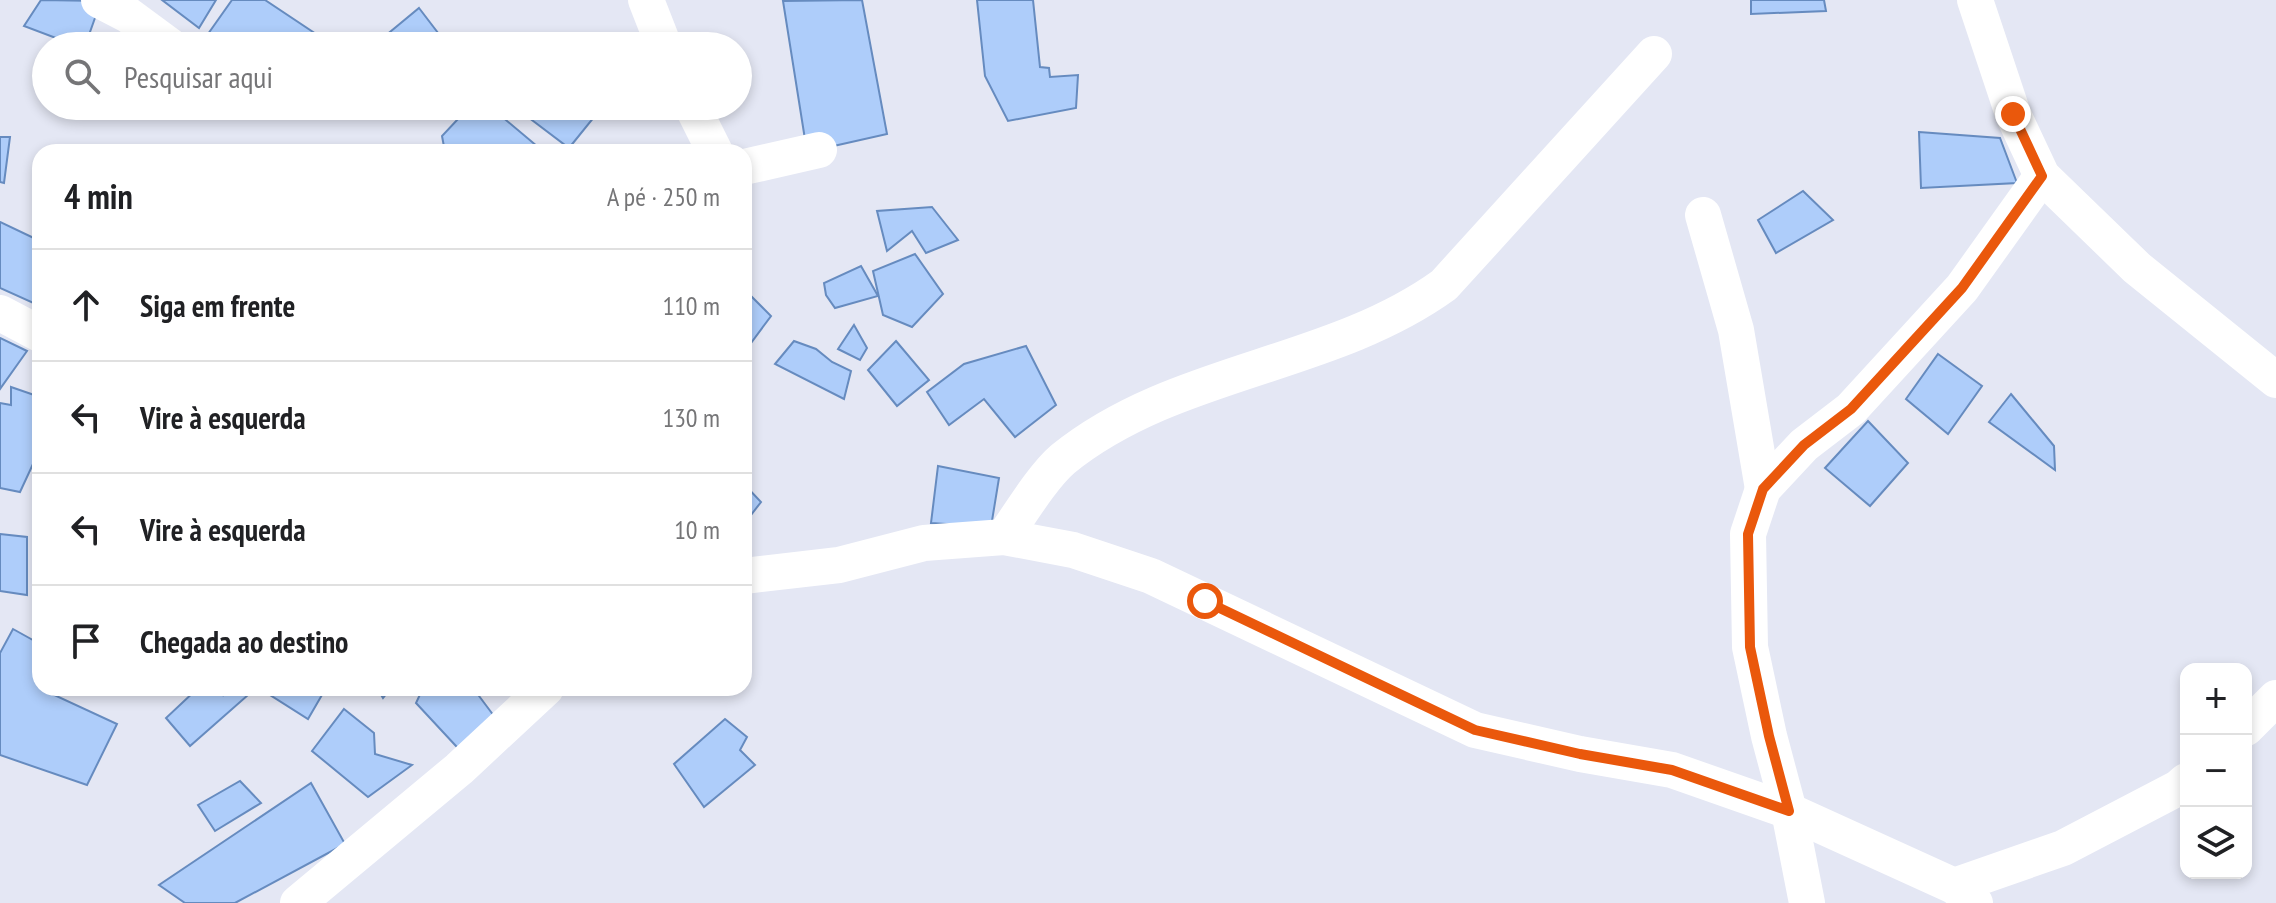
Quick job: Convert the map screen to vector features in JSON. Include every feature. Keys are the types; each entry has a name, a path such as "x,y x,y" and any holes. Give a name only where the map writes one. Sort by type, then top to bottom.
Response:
{"street":[{"path":"646,0 659,32"},
{"path":"1975,0 2013,114 2042,176 2137,268 2276,380"},
{"path":"121,5 153,32"},
{"path":"1004,537 1061,461 1106,430 1160,401 1356,332 1414,307 1434,293 1511,214 1654,54"},
{"path":"699,120 711,144"},
{"path":"752,165 819,150"},
{"path":"1807,903 1789,811 1750,647 1748,534 1763,489 1804,445 1851,409 1962,288 2042,176"},
{"path":"1703,215 1736,330 1763,489"},
{"path":"0,313 32,330"},
{"path":"752,575 839,565 924,543 1004,537 1073,550 1151,576 1475,730 1580,754 1672,770 1789,811 1964,894 2063,848 2180,786"},
{"path":"298,903 459,769 537,696"},
{"path":"2252,722 2276,698"}],"building":[{"path":"41,0 101,1 90,32 40,32 24,26"},
{"path":"162,0 216,0 199,28"},
{"path":"232,0 265,0 313,32 209,32"},
{"path":"862,0 887,134 807,152 783,1"},
{"path":"977,0 1033,0 1040,67 1049,68 1050,77 1078,75 1076,108 1008,121 985,76"},
{"path":"1751,0 1824,0 1826,11 1751,14"},
{"path":"419,8 437,32 390,32"},
{"path":"457,120 506,120 534,144 444,144 442,136"},
{"path":"532,120 592,120 572,144 564,144"},
{"path":"1919,132 2000,138 2017,183 1921,188"},
{"path":"0,137 10,137 4,183 0,182"},
{"path":"1803,191 1833,220 1776,253 1758,220"},
{"path":"932,207 958,240 926,253 912,231 887,251 877,211"},
{"path":"0,222 32,237 32,302 0,288"},
{"path":"915,254 943,294 912,327 883,315 873,271"},
{"path":"861,266 878,296 835,308 826,295 824,283"},
{"path":"752,297 771,316 752,342"},
{"path":"854,325 867,348 860,360 838,349"},
{"path":"0,338 27,351 0,389"},
{"path":"794,341 816,349 832,362 851,371 844,399 775,364"},
{"path":"896,341 929,380 897,406 868,370"},
{"path":"1026,346 1056,405 1015,437 984,399 949,425 927,392 964,364"},
{"path":"1938,354 1982,386 1948,434 1906,399"},
{"path":"11,387 32,394 32,466 20,492 0,488 0,403 11,405"},
{"path":"2011,394 2054,446 2055,470 1989,422"},
{"path":"1868,421 1908,463 1870,506 1825,468"},
{"path":"938,466 999,478 991,527 931,523"},
{"path":"752,492 761,502 752,514"},
{"path":"0,534 27,537 27,595 0,591"},
{"path":"13,629 32,640 32,696 56,696 117,724 87,785 0,755 0,653"},
{"path":"189,696 247,696 190,746 166,718"},
{"path":"272,696 321,696 308,719"},
{"path":"419,696 479,696 494,716 469,760 416,703"},
{"path":"344,709 374,733 375,754 412,765 368,797 312,751"},
{"path":"725,719 747,737 740,750 755,765 704,807 674,764"},
{"path":"240,781 261,803 215,831 198,805"},
{"path":"311,783 345,844 235,903 185,903 159,885"}],"route":[{"path":"1205,601 1475,730 1580,754 1672,770 1789,811 1750,647 1748,534 1763,489 1804,445 1851,409 1962,288 2042,176 2013,114"}]}
